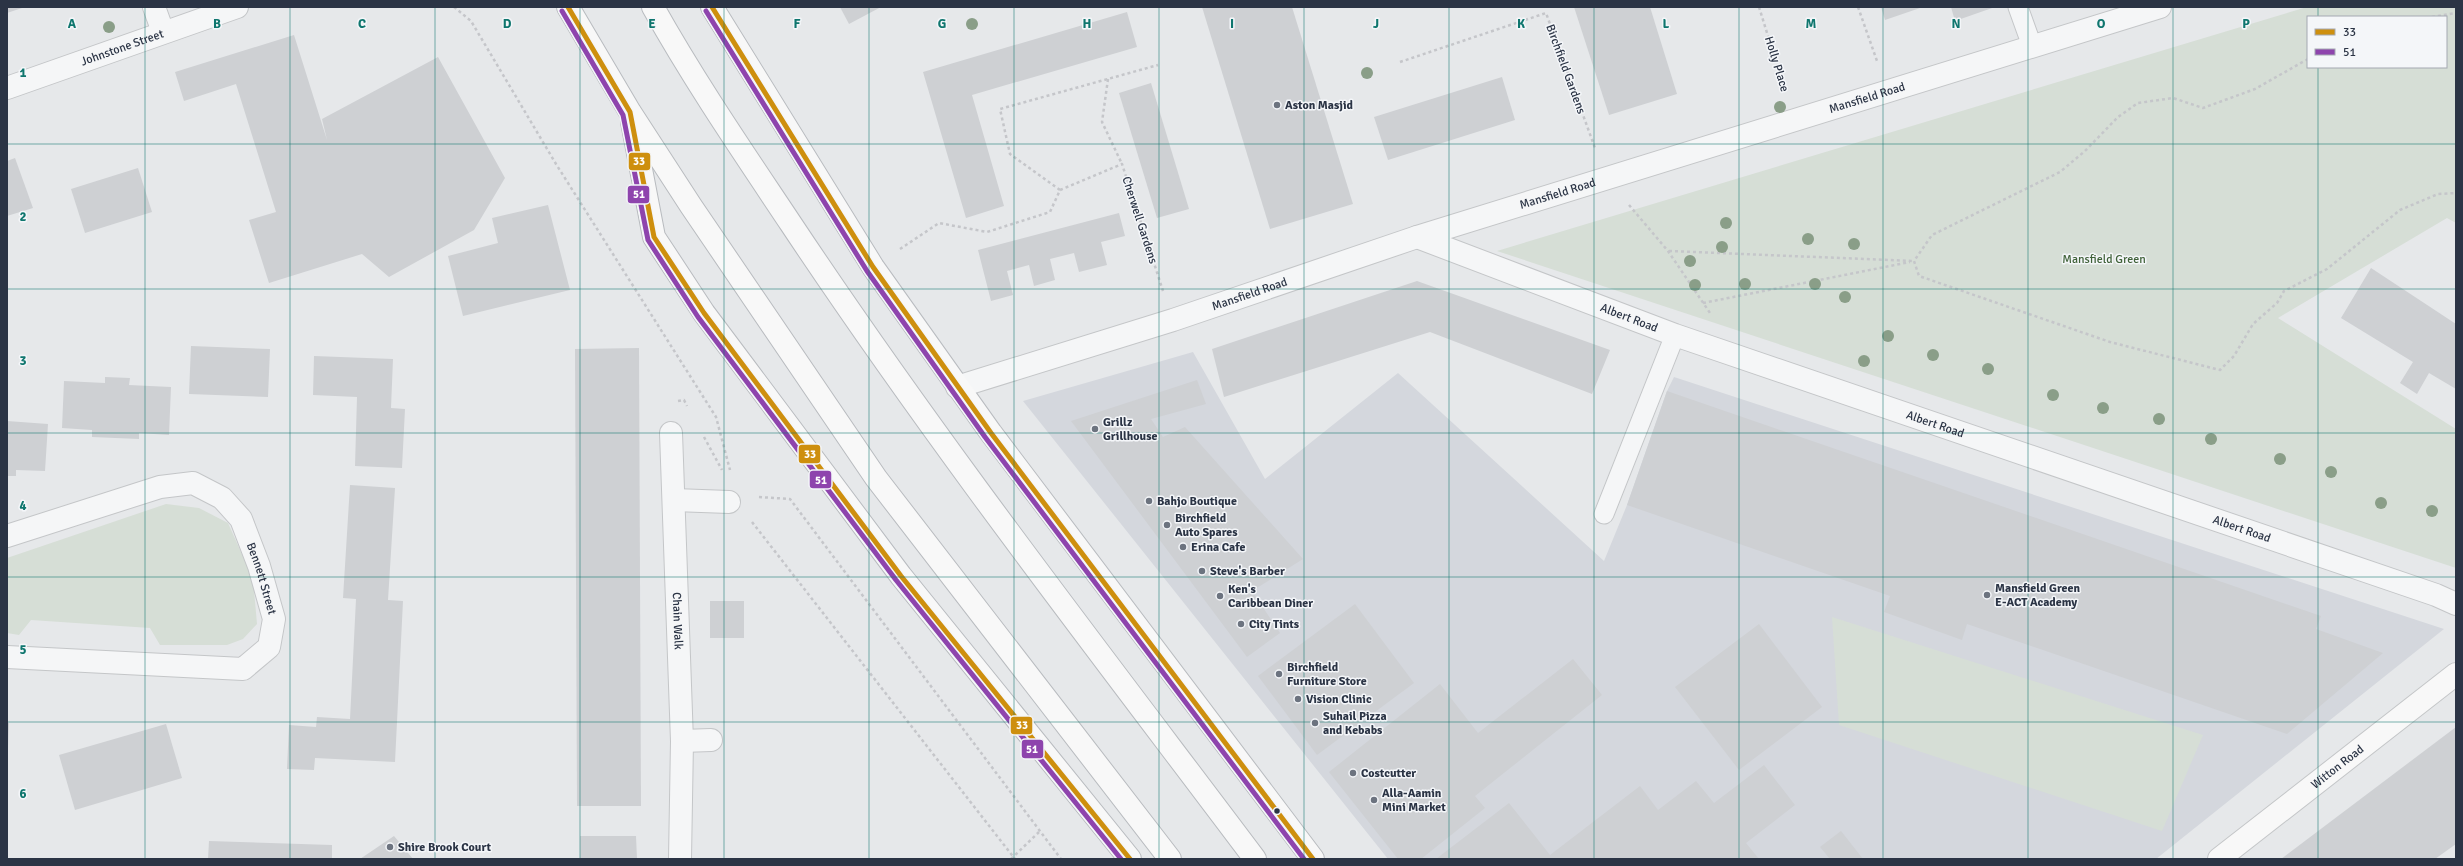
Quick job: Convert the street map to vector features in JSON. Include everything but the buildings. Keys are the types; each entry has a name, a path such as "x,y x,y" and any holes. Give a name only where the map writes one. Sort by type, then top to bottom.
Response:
{"main road":[{"path":"568,7 630,112 691,206 876,478 1170,859"},
{"path":"653,7 692,76 820,268 934,432 1255,859"},
{"path":"712,7 873,267 957,387 1313,859"},
{"path":"630,112 654,237 704,313 901,576 1130,859"},
{"name":"Witton Road","path":"2219,859 2456,674"}],"street":[{"path":"154,7 163,32"},
{"name":"Johnstone Street","path":"7,88 237,7"},
{"name":"Mansfield Road","path":"957,387 1173,320 1417,237 1794,122 1887,91 2160,7"},
{"name":"Albert Road","path":"1417,237 1675,335 2421,590 2456,604"},
{"name":"Chain Walk","path":"671,433 682,741 680,859"},
{"name":"Bennett Street","path":"7,536 160,487 193,483 222,498 241,519 259,566 274,619 269,647 243,669 7,657"},
{"path":"674,500 729,502"},
{"path":"682,741 711,740"}],"lane":[{"path":"2018,7 2032,46"},
{"path":"1604,514 1675,335"}],"path":[{"path":"454,7 471,21 556,164 716,417 731,474"},
{"name":"Holly Place","path":"1759,7 1794,122"},
{"path":"1858,7 1887,91"},
{"name":"Birchfield Gardens","path":"1400,62 1546,13 1607,179"},
{"path":"2438,16 2456,13"},
{"path":"1703,303 1914,261 1932,235 2060,172 2085,151 2118,117 2138,103 2173,98 2203,108 2254,89 2307,60"},
{"path":"873,267 939,223 987,232 1050,212 1060,190 1010,154 1000,109 1158,65"},
{"path":"1108,79 1102,122 1122,164"},
{"name":"Cherwell Gardens","path":"1060,190 1122,164 1173,320"},
{"path":"1607,179 1668,251 1712,316"},
{"path":"1914,261 1919,276 2110,342 2220,370 2234,356 2253,324 2276,303 2284,291 2328,269 2400,210 2438,194 2456,193"},
{"path":"1668,251 1914,261"},
{"path":"684,400 688,407"},
{"path":"703,434 725,475"},
{"path":"752,497 790,499 1039,832 1061,859"},
{"path":"750,519 1013,858 1039,832"}],"shaded area":[{"path":"1193,352 1265,479 1398,373 1604,561 1627,505 1667,391 1674,377 2444,629 2156,859 1388,859 1023,401"}],"green space":[{"name":"Mansfield Green","path":"2307,7 2456,7 2456,223 2447,218 2278,318 2456,429 2456,568 1497,251"},
{"path":"166,504 199,508 228,523 253,579 257,624 243,639 227,645 160,645 150,628 31,620 19,635 7,633 7,558"},
{"path":"1832,617 2203,735 2162,831 1839,725"}],"transit line":[{"name":"33","path":"568,7 630,112 654,237 704,313 901,576 1130,859"},
{"name":"33","path":"712,7 873,267 991,433 1313,859"},
{"name":"51","path":"562,11 623,115 648,240 698,317 896,580 1121,859"},
{"name":"51","path":"706,11 867,271 985,437 1304,859"}],"place":[{"name":"Aston Masjid","path":"1277,105"},
{"name":"Grillz Grillhouse","path":"1095,429"},
{"name":"Bahjo Boutique","path":"1149,501"},
{"name":"Birchfield Auto Spares","path":"1167,525"},
{"name":"Erina Cafe","path":"1183,547"},
{"name":"Steve's Barber","path":"1202,571"},
{"name":"Mansfield Green E-ACT Academy","path":"1987,595"},
{"name":"Ken's Caribbean Diner","path":"1220,596"},
{"name":"City Tints","path":"1241,624"},
{"name":"Birchfield Furniture Store","path":"1279,674"},
{"name":"Vision Clinic","path":"1298,699"},
{"name":"Suhail Pizza and Kebabs","path":"1315,723"},
{"name":"Costcutter","path":"1353,773"},
{"name":"Alla-Aamin Mini Market","path":"1374,800"},
{"name":"Shire Brook Court","path":"390,847"}]}
